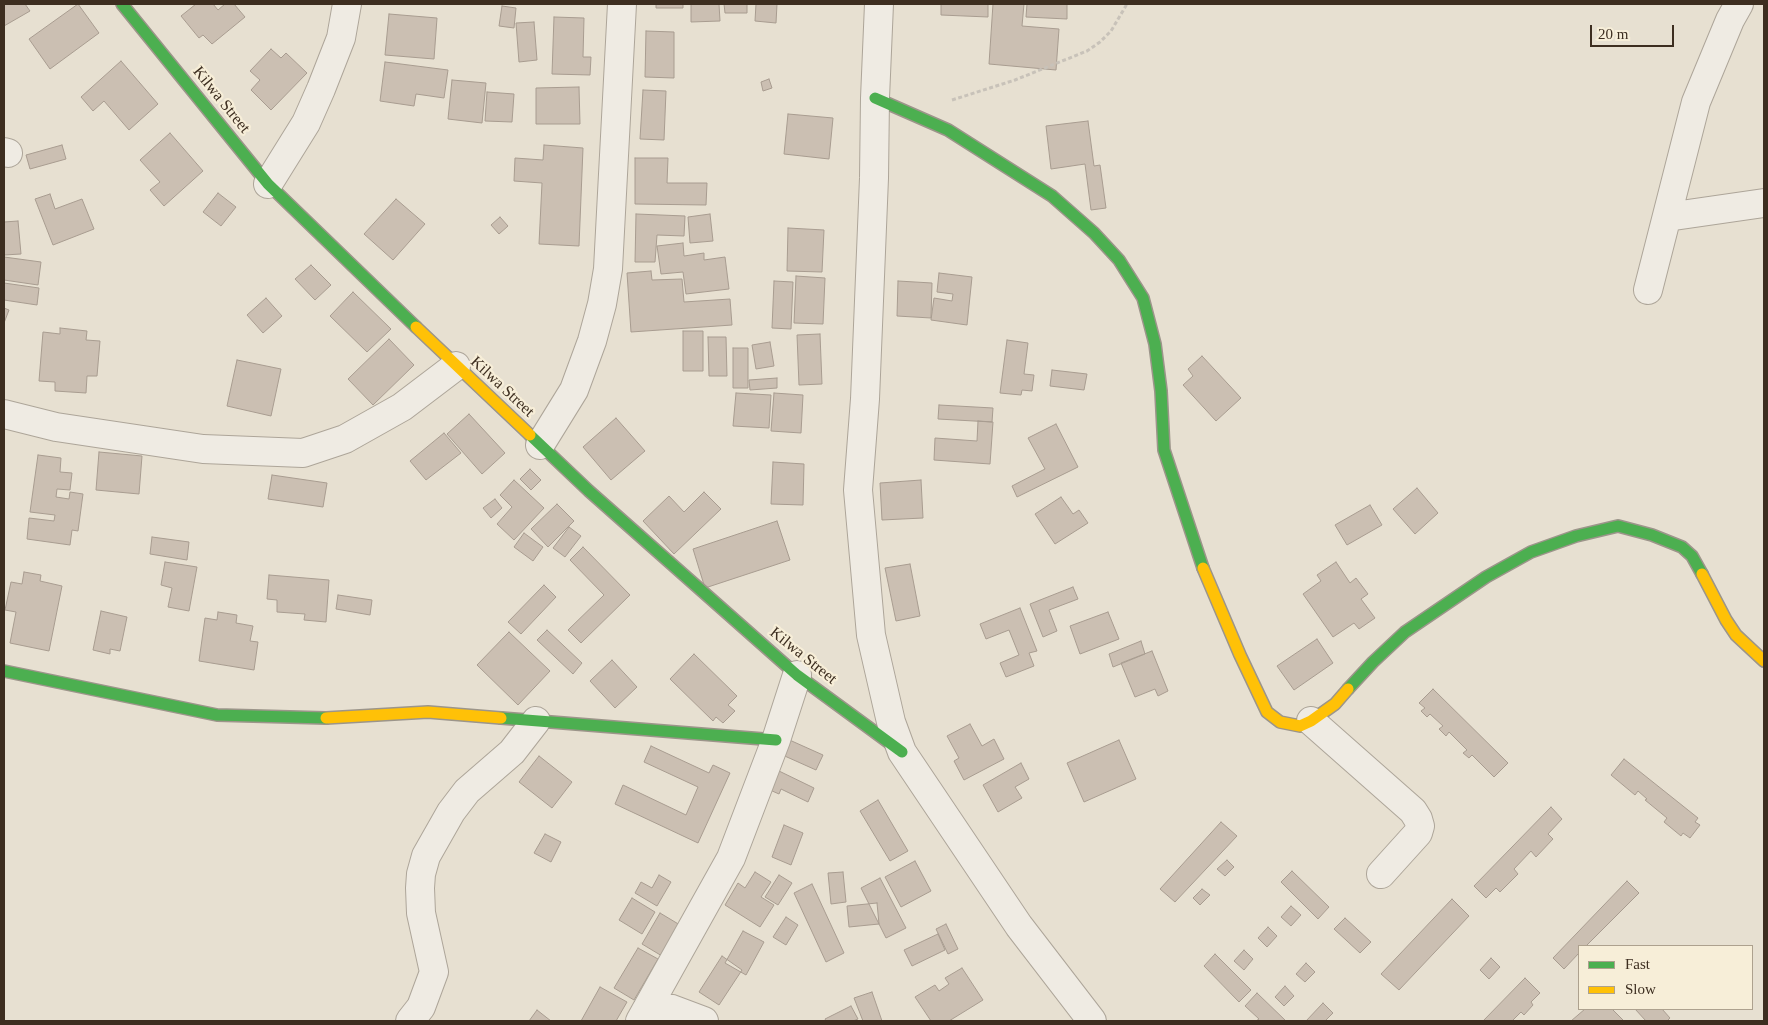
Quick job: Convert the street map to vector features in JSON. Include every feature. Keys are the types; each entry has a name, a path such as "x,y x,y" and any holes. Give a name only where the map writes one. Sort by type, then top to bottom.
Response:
{"street":[{"name":"Kilwa Street","path":"122,4 268,184 456,366 540,445 797,675 902,752"},
{"path":"268,184 306,123 321,89 341,38 347,4"},
{"path":"540,445 574,390 592,341 607,278 622,4"},
{"path":"879,4 865,399 858,490 870,635 891,722 902,752 1019,926 1092,1021"},
{"path":"1648,290 1696,102 1730,20 1739,4"},
{"path":"876,98 948,130 1000,161 1052,196 1094,233 1119,260 1143,298 1155,344 1161,391 1164,450 1187,524 1206,578 1240,655 1267,712 1280,722 1300,726 1312,721 1335,704 1373,662 1406,632 1486,577 1531,552 1576,536 1618,526 1652,535 1682,546 1692,556 1726,620 1736,634 1764,661"},
{"path":"1667,217 1764,203"},
{"path":"4,414 56,427 203,449 303,453 345,439 402,407 456,366"},
{"path":"4,671 217,715 313,719 428,712 776,740"},
{"path":"644,1014 731,858 776,740 797,675"},
{"path":"410,1021 421,1007 434,972 422,913 420,881 426,856 451,812 467,791 512,752 536,721"},
{"path":"1312,721 1413,811 1418,819 1420,826 1418,833 1382,874"},
{"path":"644,1014 672,1009 704,1021"}],"path":[{"path":"910,113 1015,80 1087,51 1111,31 1127,4"}],"building":[{"path":"4,4 25,4 30,11 4,26"},
{"path":"78,4 99,33 50,69 29,39"},
{"path":"196,4 213,4 218,10 225,4 234,4 245,17 212,44 203,35 199,38 181,16"},
{"path":"656,4 683,4 683,8 656,8"},
{"path":"691,4 719,4 720,21 691,22"},
{"path":"724,4 747,4 747,13 725,13"},
{"path":"756,4 777,4 776,23 755,21"},
{"path":"941,4 988,4 988,17 941,15"},
{"path":"993,4 1024,4 1022,26 1059,29 1056,70 989,64"},
{"path":"1027,4 1067,4 1067,19 1026,17"},
{"path":"502,6 516,8 514,28 499,26"},
{"path":"389,14 437,18 434,59 385,55"},
{"path":"554,17 584,18 583,57 591,57 590,75 552,74"},
{"path":"534,22 537,60 519,62 516,23"},
{"path":"646,31 674,32 674,78 645,77"},
{"path":"271,49 281,58 286,53 307,73 271,110 251,90 260,80 250,71"},
{"path":"121,61 158,104 129,130 104,101 93,111 81,97"},
{"path":"385,62 448,70 444,98 416,94 414,106 380,101"},
{"path":"769,79 772,88 763,91 761,82"},
{"path":"452,80 486,83 482,123 448,119"},
{"path":"579,87 580,124 536,124 536,88"},
{"path":"643,90 666,91 664,140 640,139"},
{"path":"487,92 514,94 512,122 485,121"},
{"path":"788,114 833,118 829,159 784,154"},
{"path":"1088,121 1094,166 1100,165 1106,208 1091,210 1085,164 1051,169 1046,126"},
{"path":"170,133 203,171 164,206 150,190 160,182 140,160"},
{"path":"62,145 66,159 30,169 26,155"},
{"path":"544,145 583,148 579,246 539,244 542,183 514,181 515,158 543,160"},
{"path":"635,158 668,158 667,183 707,183 706,205 635,204"},
{"path":"218,193 236,207 221,226 203,212"},
{"path":"50,194 55,209 82,199 94,229 53,245 35,199"},
{"path":"396,199 425,224 393,260 364,234"},
{"path":"636,214 685,216 684,236 657,235 655,262 635,262"},
{"path":"710,214 713,241 690,243 688,217"},
{"path":"500,217 508,226 499,234 491,225"},
{"path":"18,221 21,254 4,255 4,222"},
{"path":"788,228 824,230 822,272 787,271"},
{"path":"683,243 684,256 704,253 704,260 725,257 729,289 686,294 683,272 661,274 657,246"},
{"path":"4,257 41,262 38,285 4,280"},
{"path":"311,265 331,285 315,300 295,279"},
{"path":"651,271 652,280 682,279 684,302 730,299 732,325 631,332 627,273"},
{"path":"939,273 972,277 967,325 931,320 934,298 952,301 953,294 937,292"},
{"path":"796,276 825,278 823,324 794,323"},
{"path":"774,281 793,282 791,329 772,328"},
{"path":"898,281 932,283 931,318 897,316"},
{"path":"4,283 39,288 37,305 4,300"},
{"path":"353,292 391,329 367,352 330,316"},
{"path":"266,298 282,316 263,333 247,315"},
{"path":"4,308 9,310 4,323"},
{"path":"60,328 87,331 86,340 100,341 97,376 87,376 86,393 55,391 55,382 39,381 43,332 60,334"},
{"path":"683,331 703,331 703,371 683,371"},
{"path":"820,334 822,384 799,385 797,335"},
{"path":"708,337 726,337 727,376 709,376"},
{"path":"389,339 414,365 373,405 348,379"},
{"path":"1007,340 1028,343 1024,374 1034,375 1032,391 1022,390 1021,395 1000,393"},
{"path":"770,342 774,366 756,369 752,345"},
{"path":"733,348 748,348 748,388 733,388"},
{"path":"1202,356 1241,398 1216,421 1183,385 1193,376 1188,369"},
{"path":"237,360 281,369 271,416 227,406"},
{"path":"1052,370 1087,374 1084,390 1050,386"},
{"path":"777,378 777,388 750,390 749,380"},
{"path":"736,393 771,395 769,428 733,426"},
{"path":"774,393 803,395 801,433 771,431"},
{"path":"939,405 993,408 992,422 938,419"},
{"path":"469,414 505,453 482,474 447,434"},
{"path":"616,418 645,451 611,480 583,447"},
{"path":"978,421 993,422 990,464 934,460 935,438 977,441"},
{"path":"1056,424 1078,467 1017,497 1012,486 1045,469 1028,438"},
{"path":"444,433 461,453 426,480 410,461"},
{"path":"99,452 142,456 139,494 96,490"},
{"path":"38,455 61,458 60,472 72,473 70,490 57,489 56,497 69,499 70,492 83,494 78,531 72,530 70,545 27,539 29,518 54,521 55,515 30,512"},
{"path":"773,462 804,464 803,505 771,504"},
{"path":"530,469 541,480 531,490 520,479"},
{"path":"272,475 327,483 323,507 268,499"},
{"path":"514,480 544,508 514,540 497,524 512,507 500,495"},
{"path":"921,480 923,518 882,520 880,483"},
{"path":"1417,488 1438,513 1415,534 1393,509"},
{"path":"704,492 721,509 674,554 643,521 669,496 684,512"},
{"path":"1061,497 1073,514 1079,510 1088,523 1055,544 1035,514"},
{"path":"495,499 502,508 491,518 483,508"},
{"path":"557,504 574,521 548,547 531,529"},
{"path":"1370,505 1382,525 1347,545 1335,525"},
{"path":"777,521 790,560 705,588 693,549"},
{"path":"569,527 581,536 565,557 553,548"},
{"path":"524,533 543,547 533,561 514,547"},
{"path":"152,537 189,542 187,560 150,554"},
{"path":"583,547 630,595 581,643 568,630 604,595 570,560"},
{"path":"165,562 197,567 189,611 168,607 172,588 161,585"},
{"path":"1336,562 1350,583 1356,578 1368,594 1361,599 1375,618 1359,629 1354,623 1333,637 1303,594 1321,581 1317,575"},
{"path":"910,564 920,616 896,621 885,568"},
{"path":"24,572 41,575 40,581 62,586 49,651 10,643 16,612 5,610 11,582 22,584"},
{"path":"269,575 329,580 326,622 304,620 305,614 277,612 277,600 267,599"},
{"path":"544,585 556,597 521,634 508,622"},
{"path":"1073,587 1078,599 1049,610 1057,631 1043,637 1030,604"},
{"path":"338,595 372,600 370,615 336,609"},
{"path":"1020,608 1037,651 1029,653 1034,666 1006,677 1000,663 1019,655 1009,630 986,639 980,624"},
{"path":"101,611 127,617 120,651 110,649 110,654 93,650"},
{"path":"218,612 237,615 236,623 253,626 250,641 258,642 254,670 199,661 205,618 217,620"},
{"path":"1108,612 1119,639 1080,654 1070,626"},
{"path":"547,630 582,663 573,674 537,640"},
{"path":"509,632 550,671 518,705 477,665"},
{"path":"1317,639 1333,663 1294,690 1277,666"},
{"path":"1141,641 1145,654 1113,667 1109,654"},
{"path":"1152,651 1168,691 1158,696 1155,689 1135,697 1121,663"},
{"path":"694,654 737,696 728,705 735,711 723,723 716,717 713,721 670,679"},
{"path":"612,660 637,687 615,708 590,681"},
{"path":"1433,689 1508,763 1494,777 1472,755 1469,758 1463,753 1467,750 1449,732 1446,736 1439,729 1443,726 1430,714 1427,717 1421,711 1425,708 1419,703"},
{"path":"970,724 982,746 994,739 1004,759 964,780 954,761 959,758 947,736"},
{"path":"785,738 823,755 816,770 778,753"},
{"path":"1119,740 1136,779 1084,802 1067,763"},
{"path":"651,746 709,773 713,765 730,773 698,843 615,804 623,785 686,815 698,787 644,762"},
{"path":"539,756 572,782 552,808 519,782"},
{"path":"1624,759 1698,818 1695,822 1700,825 1690,838 1683,833 1681,836 1664,822 1667,818 1645,800 1647,799 1638,791 1635,795 1611,775"},
{"path":"1021,763 1029,779 1015,787 1022,798 998,812 983,785"},
{"path":"779,771 814,788 808,802 781,789 779,794 770,790"},
{"path":"878,800 908,851 890,861 860,811"},
{"path":"1551,807 1562,819 1548,834 1553,839 1536,857 1531,851 1514,869 1518,874 1500,892 1496,888 1486,898 1474,886"},
{"path":"1221,822 1237,836 1175,902 1160,889"},
{"path":"784,825 803,833 791,865 772,857"},
{"path":"545,834 561,842 551,862 534,853"},
{"path":"1227,860 1234,867 1225,876 1217,869"},
{"path":"915,861 931,891 901,907 885,877"},
{"path":"1292,871 1329,907 1318,919 1281,882"},
{"path":"755,872 771,882 761,897 774,905 760,927 725,905 738,883 745,888"},
{"path":"843,872 846,902 831,904 828,873"},
{"path":"659,875 671,882 657,906 635,893 641,882 652,888"},
{"path":"779,875 792,883 778,905 765,897"},
{"path":"880,878 906,928 886,938 861,888"},
{"path":"1627,881 1639,893 1587,945 1578,945 1578,954 1564,969 1553,958"},
{"path":"812,884 844,953 826,962 794,893"},
{"path":"1202,889 1210,895 1200,905 1193,898"},
{"path":"632,898 655,912 642,934 619,920"},
{"path":"1452,899 1469,916 1399,990 1381,974"},
{"path":"877,903 879,924 849,927 847,906"},
{"path":"1291,906 1301,915 1291,926 1281,917"},
{"path":"660,913 680,925 662,956 642,944"},
{"path":"786,917 798,925 786,945 773,937"},
{"path":"1345,918 1371,942 1360,953 1334,929"},
{"path":"946,924 958,949 948,954 936,929"},
{"path":"1268,927 1277,936 1267,947 1258,938"},
{"path":"743,931 764,942 746,975 725,963"},
{"path":"938,934 945,950 912,966 904,950"},
{"path":"638,948 658,959 634,1000 614,988"},
{"path":"1244,950 1253,959 1244,970 1234,961"},
{"path":"1215,954 1251,990 1239,1002 1204,966"},
{"path":"722,956 742,970 719,1005 699,992"},
{"path":"1491,958 1500,967 1489,979 1480,970"},
{"path":"1306,963 1315,972 1305,982 1296,974"},
{"path":"962,968 983,1000 949,1021 931,1021 915,997 935,985 939,991 949,984 945,978"},
{"path":"1525,978 1540,993 1531,1002 1533,1005 1524,1015 1521,1012 1512,1021 1483,1021"},
{"path":"1285,986 1294,996 1284,1006 1275,997"},
{"path":"600,987 627,1002 616,1021 581,1021"},
{"path":"872,992 882,1021 863,1021 854,998"},
{"path":"1257,993 1286,1021 1256,1021 1259,1019 1245,1006"},
{"path":"1323,1003 1333,1013 1325,1021 1306,1021"},
{"path":"851,1006 858,1019 853,1021 826,1021 825,1019"},
{"path":"537,1010 551,1021 529,1021"},
{"path":"1584,1010 1613,1010 1624,1021 1571,1021"},
{"path":"1636,1010 1663,1010 1670,1018 1667,1021 1646,1021"}],"traffic: fast":[{"path":"122,4 268,184 416,327"},
{"path":"875,98 948,130 1052,196 1094,233 1119,260 1143,298 1155,344 1161,391 1164,450 1203,568"},
{"path":"530,435 589,491 797,675 902,752"},
{"path":"1348,689 1405,632 1486,577 1531,552 1576,536 1618,526 1652,535 1682,547 1692,556 1702,574"},
{"path":"4,671 217,715 326,718"},
{"path":"501,718 776,740"}],"traffic: slow":[{"path":"416,327 530,435"},
{"path":"1203,568 1240,655 1267,712 1280,722 1300,726 1311,721 1335,704 1348,689"},
{"path":"1702,574 1736,635 1764,661"},
{"path":"326,718 428,712 501,718"}]}
